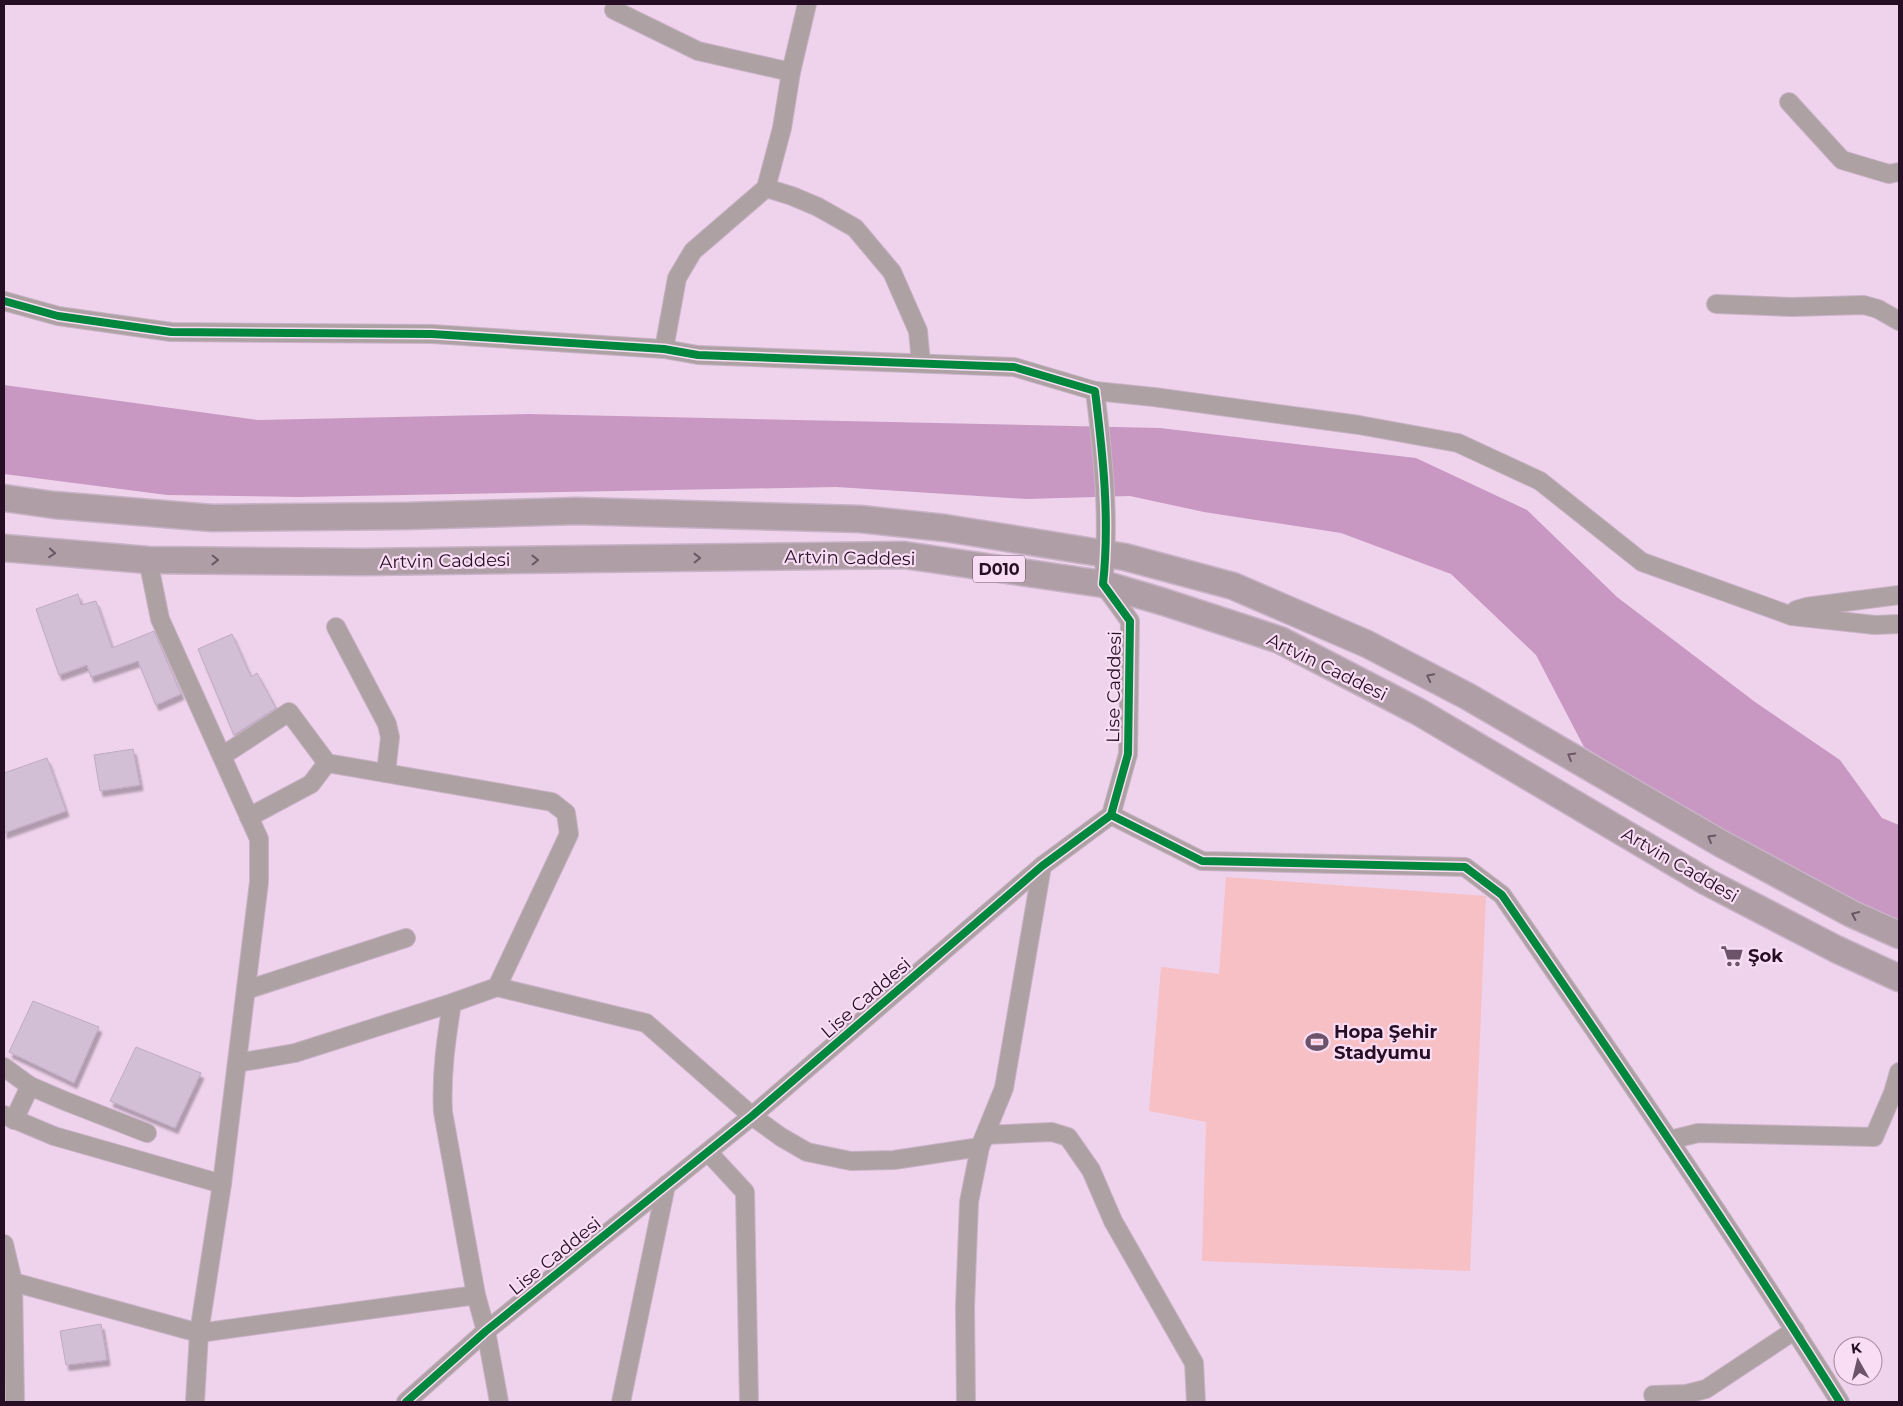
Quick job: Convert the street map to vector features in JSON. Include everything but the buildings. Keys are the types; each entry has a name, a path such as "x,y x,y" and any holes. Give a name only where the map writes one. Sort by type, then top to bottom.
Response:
{"highway":[{"name":"Artvin Caddesi","path":"4,498 54,505 212,518 406,516 577,511 860,519 954,530 1125,557 1233,586 1367,644 1467,696 1720,843 1852,914 1899,935"},
{"name":"Artvin Caddesi","path":"4,548 148,560 362,562 904,556 1103,584 1280,640 1419,712 1707,882 1836,949 1899,978"}],"street":[{"path":"664,349 677,278 693,252 766,188 782,128 791,72 807,4"},
{"path":"614,10 698,51 791,72"},
{"path":"1789,102 1842,160 1889,174 1899,172"},
{"path":"766,188 818,207 855,228 892,272 918,331 921,363"},
{"path":"4,300 58,316 171,332 432,334 664,349 698,355 1014,367 1096,391 1359,425 1458,443 1540,482 1642,562 1792,616 1875,625 1899,624"},
{"path":"1716,304 1792,307 1864,305 1878,309 1899,322"},
{"path":"1096,391 1106,520 1106,554 1103,584"},
{"path":"148,560 160,619 258,839 259,882 222,1184 199,1333 195,1402"},
{"name":"Lise Caddesi","path":"406,1402 486,1331 752,1116 1042,866 1111,815 1128,754 1130,621 1103,584"},
{"path":"1792,616 1796,610 1806,607 1899,595"},
{"path":"336,627 387,724 390,737 386,773"},
{"path":"222,756 289,712 327,763 552,802 566,813 570,834 497,987"},
{"path":"249,817 311,784 327,763"},
{"path":"1111,815 1202,861 1465,867 1502,895 1670,1140 1840,1402"},
{"path":"966,1402 965,1307 969,1202 983,1141 1004,1088 1042,866"},
{"path":"246,990 406,938"},
{"path":"237,1062 295,1053 497,987 646,1023 752,1116 781,1137 807,1152 851,1161 894,1160 983,1141 1052,1132 1068,1137 1091,1170 1113,1220 1194,1363 1196,1402"},
{"path":"452,1003 443,1060 443,1112 476,1295 486,1331 499,1402"},
{"path":"4,1067 30,1086 65,1102 147,1133"},
{"path":"1670,1140 1698,1133 1874,1137 1893,1093 1899,1072"},
{"path":"30,1086 9,1117 54,1136 222,1184"},
{"path":"708,1152 744,1192 749,1402"},
{"path":"620,1402 666,1185"},
{"path":"4,1244 9,1282 15,1402"},
{"path":"9,1282 199,1333 476,1295"},
{"path":"1653,1394 1686,1394 1706,1389 1795,1330"}],"shaded area":[{"path":"4,385 258,420 528,414 1160,428 1416,458 1527,510 1617,597 1755,702 1840,760 1882,818 1899,825 1899,928 1771,861 1584,747 1536,655 1451,574 1341,533 1204,512 1130,496 1026,499 836,487 299,497 167,495 4,474"},
{"name":"Hopa Şehir Stadyumu","path":"1226,877 1486,896 1470,1271 1202,1261 1206,1122 1149,1111 1161,967 1219,974"}],"cycle path":[{"path":"4,301 58,316 171,332 432,334 664,349 698,355 1014,367 1095,391 1106,512 1103,584 1130,621 1128,754 1111,815 1042,866 752,1116 486,1331 406,1402"},
{"path":"1111,815 1202,861 1465,867 1502,895 1716,1210 1840,1402"}],"place":[{"name":"Şok","path":"1732,956"},
{"name":"Hopa Şehir Stadyumu","path":"1317,1042"}]}
